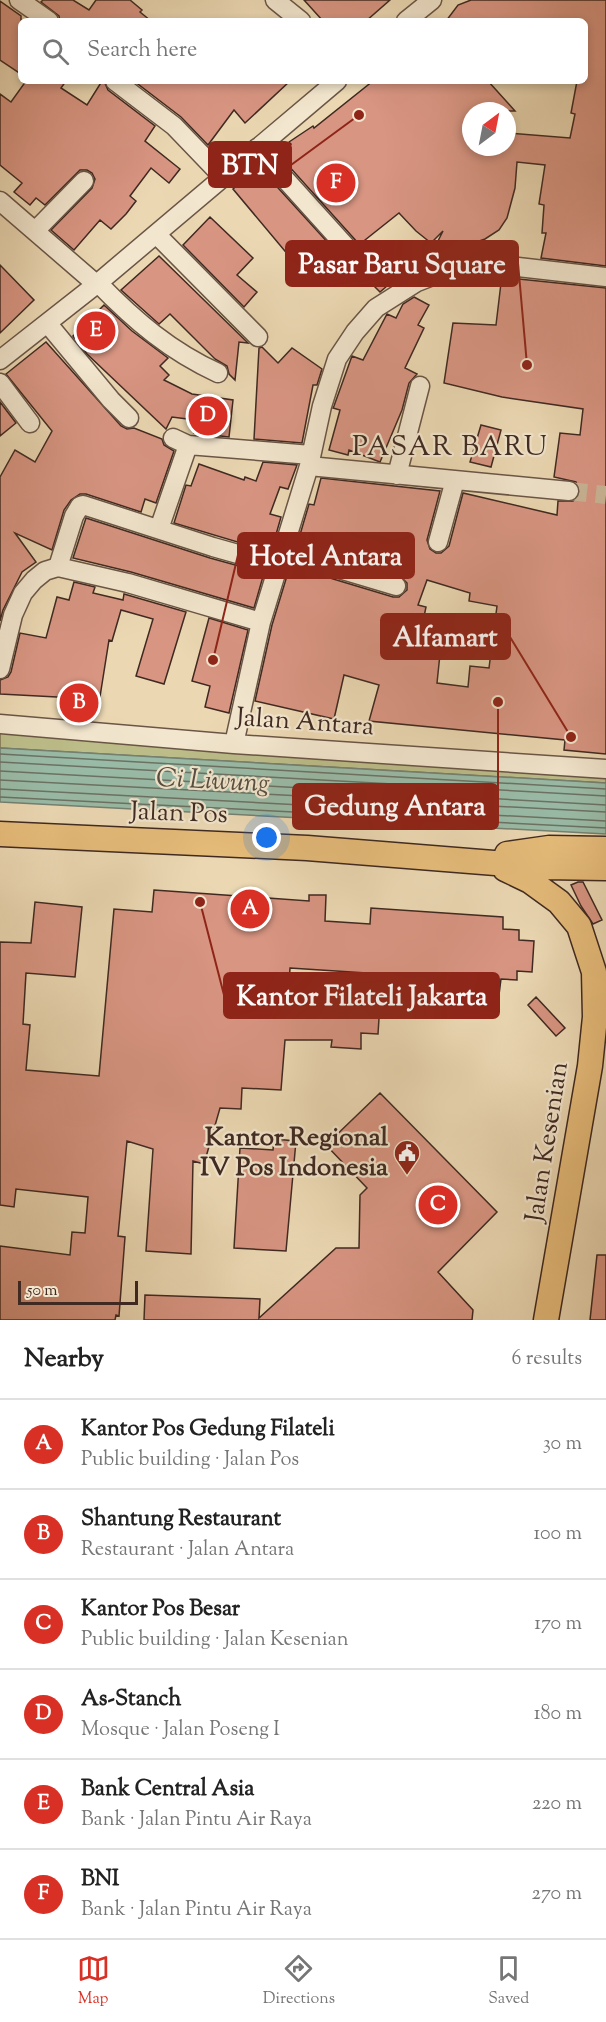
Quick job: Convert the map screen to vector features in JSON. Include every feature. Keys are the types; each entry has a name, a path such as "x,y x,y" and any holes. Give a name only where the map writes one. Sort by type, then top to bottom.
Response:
{"main road":[{"name":"Jalan Pos","path":"0,834 307,848 545,867 606,868"},
{"path":"485,862 506,854 549,848 606,849"},
{"path":"485,862 530,881 559,903 579,926 594,972"},
{"path":"594,972 606,945"},
{"name":"Jalan Kesenian","path":"546,1320 590,1066 595,1017 594,972"}],"street":[{"path":"19,0 45,18"},
{"path":"275,0 297,18"},
{"path":"118,84 174,126 223,177"},
{"path":"0,360 97,284 333,84"},
{"path":"257,148 350,251"},
{"path":"34,231 84,181"},
{"path":"0,201 149,332 191,361 218,373"},
{"path":"156,234 258,337"},
{"path":"234,744 261,622 310,460 322,406 344,346 376,308 417,282 440,273 471,266 518,267 606,277"},
{"path":"48,324 111,400 129,418"},
{"path":"0,383 30,423"},
{"path":"396,475 420,386"},
{"path":"159,529 180,442 310,460 396,475 569,491"},
{"path":"438,542 455,480"},
{"path":"58,567 74,516 83,505 159,529 396,586"},
{"path":"0,669 13,615 23,593 45,571 58,567 128,583 261,622"},
{"name":"Jalan Antara","path":"0,724 234,744 606,769"}],"shaded area":[{"path":"0,724 606,769 606,783 0,748"}],"water":[{"name":"Ci Liwung","path":"0,748 606,783 606,834 0,802"}],"building":[{"path":"43,0 73,0 89,10 96,0 130,0 147,18 59,18 41,2"},
{"path":"304,0 390,0 369,18 320,18"},
{"path":"471,0 606,0 606,266 541,258 546,233 542,233 544,205 539,204 545,165 517,162 515,188 507,218 499,230 485,239 459,248 436,245 443,231 431,243 399,213 360,244 395,279 380,292 350,262 357,260 360,255 361,249 358,243 277,153 291,144 289,142 313,126 314,128 369,84 491,84 507,102 462,102 462,156 516,156 516,134 570,138 575,114 571,113 576,84 588,84 588,18 448,18 458,5"},
{"path":"0,1 21,16 18,18 18,72 0,60"},
{"path":"24,84 64,84 61,88 87,105 100,84 105,84 108,90 155,126 145,141 180,169 169,183 151,168 130,196 136,201 126,214 111,229 100,220 74,250 51,230 92,188 95,179 87,170 80,170 45,205 36,198 30,205 14,192 22,183 0,165 0,94 11,102"},
{"path":"138,84 287,84 245,123 234,110 208,145 181,117"},
{"path":"259,167 341,257 310,281 233,189"},
{"path":"210,217 253,258 237,275 257,292 244,307 183,245"},
{"path":"159,256 248,343 239,342 235,380 229,374 227,366 215,359 170,314 159,324 121,290"},
{"path":"0,265 34,300 0,333"},
{"path":"509,278 606,288 606,754 564,750 565,740 369,721 379,685 344,675 334,719 255,701 272,625 290,566 393,597 399,597 407,590 407,583 399,575 297,545 309,504 314,505 321,478 440,491 427,540 430,549 436,553 441,553 449,546 463,493 557,515 558,501 573,501 578,497 580,491 576,482 554,477 560,433 580,435 583,409 502,397 444,383 453,323 496,325 501,283 508,284","holes":["427,580 470,593 469,601 497,606 489,668 470,666 468,687 437,683 440,654 417,650 426,607 418,605"]},
{"path":"414,297 429,305 418,325 424,328 405,368 417,374 409,383 402,410 380,462 349,450 348,455 329,450 340,410 333,408 352,356 363,360 387,314 396,318 403,304"},
{"path":"104,305 132,331 168,358 160,366 169,375 164,380 192,394 233,400 229,437 194,433 195,420 172,417 166,429 87,354 73,336"},
{"path":"46,342 121,426 127,429 134,428 162,439 164,445 174,451 156,503 145,499 141,512 80,494 71,500 64,510 52,550 15,533 36,562 22,572 0,621 0,477 15,450 35,462 52,431 6,374"},
{"path":"262,347 278,363 292,348 322,369 317,385 313,385 302,443 254,439 259,348"},
{"path":"0,402 16,423 0,436"},
{"path":"481,425 501,430 491,467 470,462"},
{"path":"263,462 297,465 288,489 280,487 270,514 281,517 271,552 174,523 186,485 191,486 199,464 244,480 245,477 256,481"},
{"path":"86,518 264,573 254,608 131,572 73,558"},
{"path":"74,582 95,587 93,593 123,600 124,594 186,612 164,684 136,676 153,619 121,610 112,641 109,640 99,703 57,697 0,694 0,680 8,677 11,672 20,633 46,638 57,597 69,600"},
{"path":"209,618 248,630 229,713 205,707 210,686 192,681"},
{"path":"583,882 602,920 593,924 581,906 571,885"},
{"path":"154,890 309,901 309,895 326,895 325,921 370,924 371,908 503,917 503,929 519,930 519,940 534,941 532,972 517,971 517,980 501,979 499,995 381,987 378,1034 361,1033 361,1049 331,1047 332,1040 285,1040 281,1090 242,1088 241,1109 220,1108 204,1164 193,1161 191,1254 146,1251 153,1149 127,1141 118,1236 125,1237 119,1316 116,1315 115,1320 0,1320 0,1246 70,1255 72,1232 85,1233 88,1197 16,1189 14,1207 0,1205 0,942 31,943 35,902 82,907 75,977 26,973 23,1024 30,1025 26,1070 99,1076 114,909 152,912","holes":["290,968 366,973 364,999 346,997 345,1004 317,1001 317,999 288,999"]},
{"path":"536,997 565,1028 556,1036 528,1005"},
{"path":"380,1093 497,1212 438,1272 473,1310 472,1320 144,1320 145,1295 260,1299 259,1318 336,1248 359,1248 360,1195 367,1188 326,1145"},
{"path":"274,1139 296,1141 286,1251 234,1248 240,1148 273,1150"},
{"path":"597,1255 606,1255 606,1320 590,1320"}],"tunnel":[{"path":"569,491 606,495"}],"place":[{"name":"BTN","path":"359,115"},
{"name":"BNI","path":"336,183"},
{"name":"Bank Central Asia","path":"96,331"},
{"name":"Pasar Baru Square","path":"527,365"},
{"name":"As-Stanch","path":"208,416"},
{"name":"Hotel Antara","path":"213,660"},
{"name":"Gedung Antara","path":"498,702"},
{"name":"Shantung Restaurant","path":"79,703"},
{"name":"Alfamart","path":"571,737"},
{"name":"Kantor Filateli Jakarta","path":"200,902"},
{"name":"Kantor Pos Gedung Filateli","path":"250,909"},
{"name":"Kantor Regional IV Pos Indonesia","path":"407,1176"},
{"name":"Kantor Pos Besar","path":"438,1205"}],"district":[{"name":"PASAR BARU","path":"450,448"}]}
